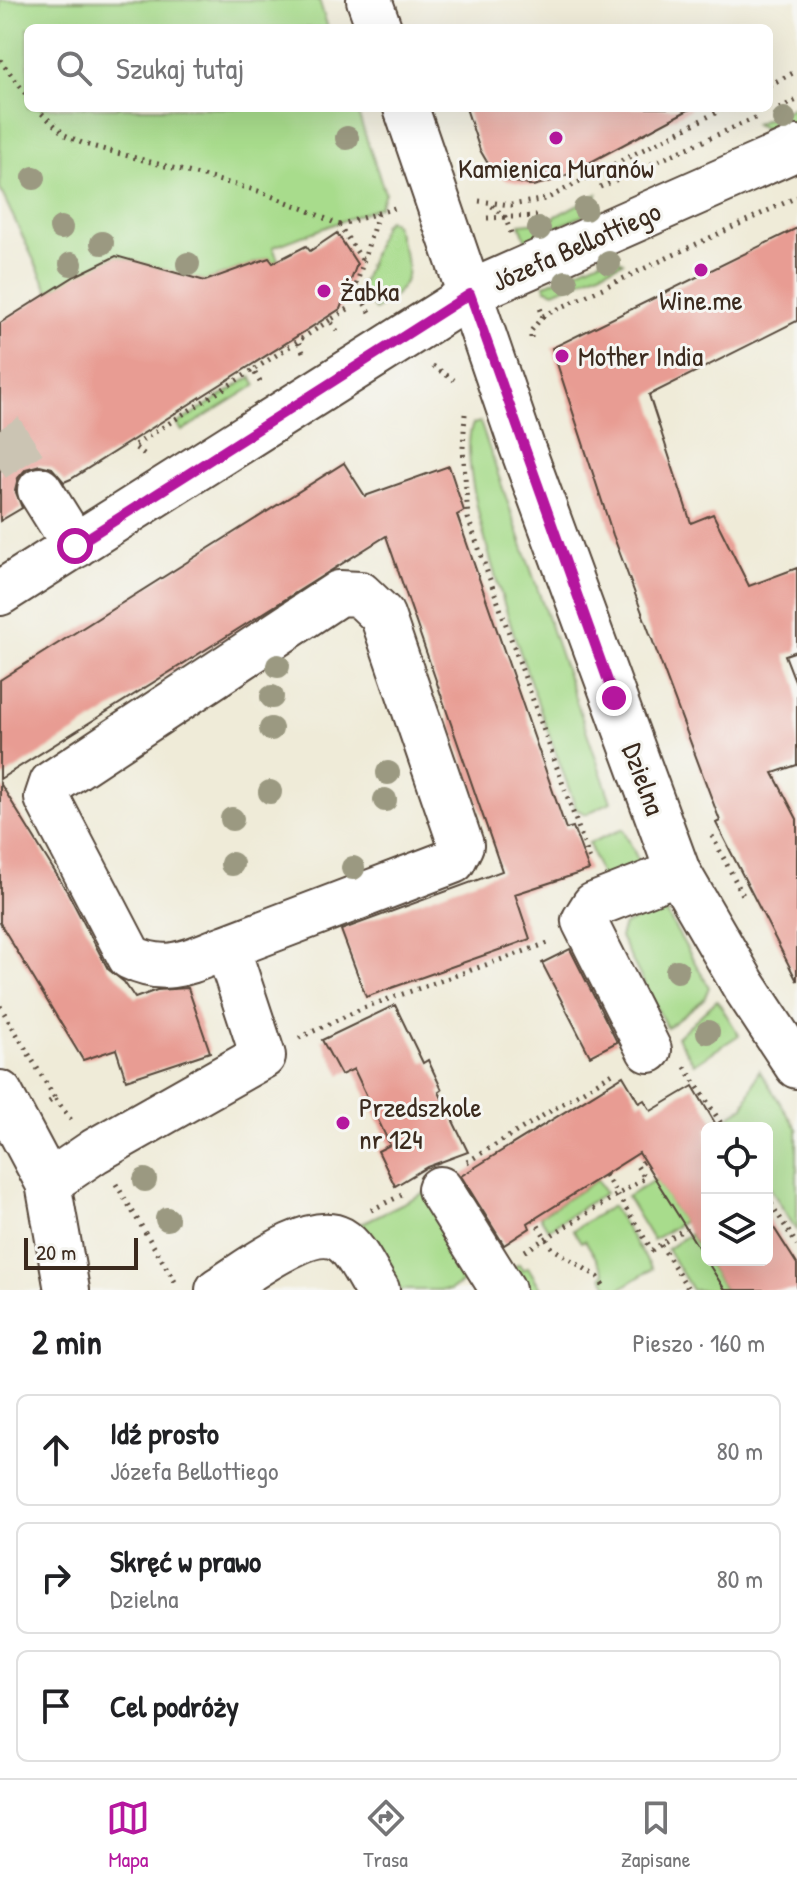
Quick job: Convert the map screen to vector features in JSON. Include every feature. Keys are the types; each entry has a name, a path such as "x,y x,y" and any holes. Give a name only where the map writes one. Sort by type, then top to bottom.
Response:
{"street":[{"path":"369,0 378,24"},
{"name":"Dzielna","path":"407,112 522,447 678,872 743,984 797,1066"},
{"name":"Józefa Bellottiego","path":"0,593 470,294 797,148"},
{"path":"40,490 75,546"},
{"path":"339,593 360,594 382,615 461,845 453,861 227,947 174,966 151,967 130,957 47,798 52,783 339,593"},
{"path":"666,1056 586,929 584,921 588,912 606,900 678,872"},
{"path":"48,1183 95,1151 263,1056 227,947"},
{"path":"0,1093 48,1183 67,1290"},
{"path":"440,1189 508,1274"},
{"path":"218,1290 303,1239 328,1234 347,1245 377,1290"}],"path":[{"path":"0,60 24,92"},
{"path":"773,83 797,71"},
{"path":"773,110 797,100"},
{"path":"40,112 65,135 84,144 258,191 339,225 363,261"},
{"path":"474,202 486,200 511,205 546,199 717,112"},
{"path":"590,192 635,169 757,117"},
{"path":"475,188 505,217 513,238"},
{"path":"543,316 797,197"},
{"path":"339,225 398,207"},
{"path":"148,456 133,446 254,372 348,309 378,213"},
{"path":"476,221 543,216"},
{"path":"355,289 374,318"},
{"path":"428,365 449,374 460,390"},
{"path":"466,409 463,448 468,518 606,900"},
{"path":"707,826 748,905"},
{"path":"298,1038 363,1008 528,951"},
{"path":"0,1006 55,1098"},
{"path":"666,1056 720,1122"},
{"path":"562,1104 595,1084"},
{"path":"508,1274 546,1239 645,1178 637,1166 644,1161"},
{"path":"109,1172 180,1290"},
{"path":"605,1175 652,1250 686,1228"},
{"path":"773,1207 797,1245"},
{"path":"534,1219 552,1248 598,1277 606,1290"},
{"path":"661,1245 689,1290"}],"green space":[{"path":"0,0 319,0 327,24 24,24 24,112 357,112 385,193 379,207 273,247 278,260 273,263 269,258 205,281 116,256 49,292 0,189"},
{"path":"797,106 797,122 775,132 754,124"},
{"path":"597,194 591,212 526,241 520,224 547,221"},
{"path":"388,220 394,223 407,263 407,273 399,291 375,310 360,289 383,225"},
{"path":"611,255 623,262 554,292 544,285"},
{"path":"251,377 256,385 182,431 177,424"},
{"path":"480,422 611,802 586,814 576,809 506,612 488,552 475,497 469,453 473,424"},
{"path":"623,829 644,872 605,888 589,843"},
{"path":"663,907 709,987 704,999 667,1028 620,937 624,925"},
{"path":"717,1000 739,1035 694,1064 677,1037"},
{"path":"759,1070 797,1129 797,1231 773,1193 773,1122 729,1122 727,1118 744,1107"},
{"path":"656,1179 683,1222 653,1240 627,1197"},
{"path":"597,1180 605,1193 548,1229 540,1216"},
{"path":"428,1191 479,1272 450,1290 396,1290 356,1226"},
{"path":"612,1206 652,1269 618,1290 611,1290 602,1276 605,1273 585,1240 581,1242 573,1230"},
{"path":"690,1234 701,1252 701,1266 710,1266 725,1290 692,1290 667,1249"},
{"path":"519,1264 523,1270 528,1267 542,1290 512,1290 503,1274"}],"building":[{"name":"Kamienica Muranów","path":"467,112 685,112 559,179 533,186 506,180 490,167 480,150"},
{"path":"797,228 797,321 649,395 691,523 713,514 749,586 797,568 797,651 785,655 797,686 797,765 773,773 797,819 797,981 716,823 720,821 613,535 552,348"},
{"path":"337,233 357,264 340,309 71,479 64,482 52,468 40,465 26,469 18,478 15,490 22,508 0,521 0,323 75,276 116,256 205,281 269,258 273,263 306,246 310,251"},
{"path":"344,463 365,496 449,466 464,511 457,515 566,829 573,827 589,870 515,894 530,939 366,997 341,930 502,871 386,536 0,779 0,680"},
{"path":"0,783 68,893 108,969 124,982 135,998 157,990 188,988 210,1052 126,1080 116,1049 83,1060 0,923"},
{"path":"570,949 617,1042 590,1056 542,963"},
{"name":"Przedszkole nr 124","path":"395,1005 423,1063 428,1060 442,1090 439,1092 468,1152 427,1167 395,1186 378,1151 390,1145 354,1069 341,1075 322,1040"},
{"path":"623,1076 639,1103 644,1100 651,1111 693,1086 714,1122 701,1122 701,1252 639,1153 528,1223 530,1228 504,1245 461,1176"},
{"path":"773,1226 797,1264 797,1290 725,1290 710,1266 773,1266"}],"tunnel":[{"path":"0,429 40,490"}],"place":[{"name":"Kamienica Muranów","path":"556,138"},
{"name":"Wine.me","path":"701,270"},
{"name":"Żabka","path":"324,291"},
{"name":"Mother India","path":"562,356"},
{"name":"Przedszkole nr 124","path":"343,1123"}],"route":[{"path":"75,546 470,294 614,698"}]}
